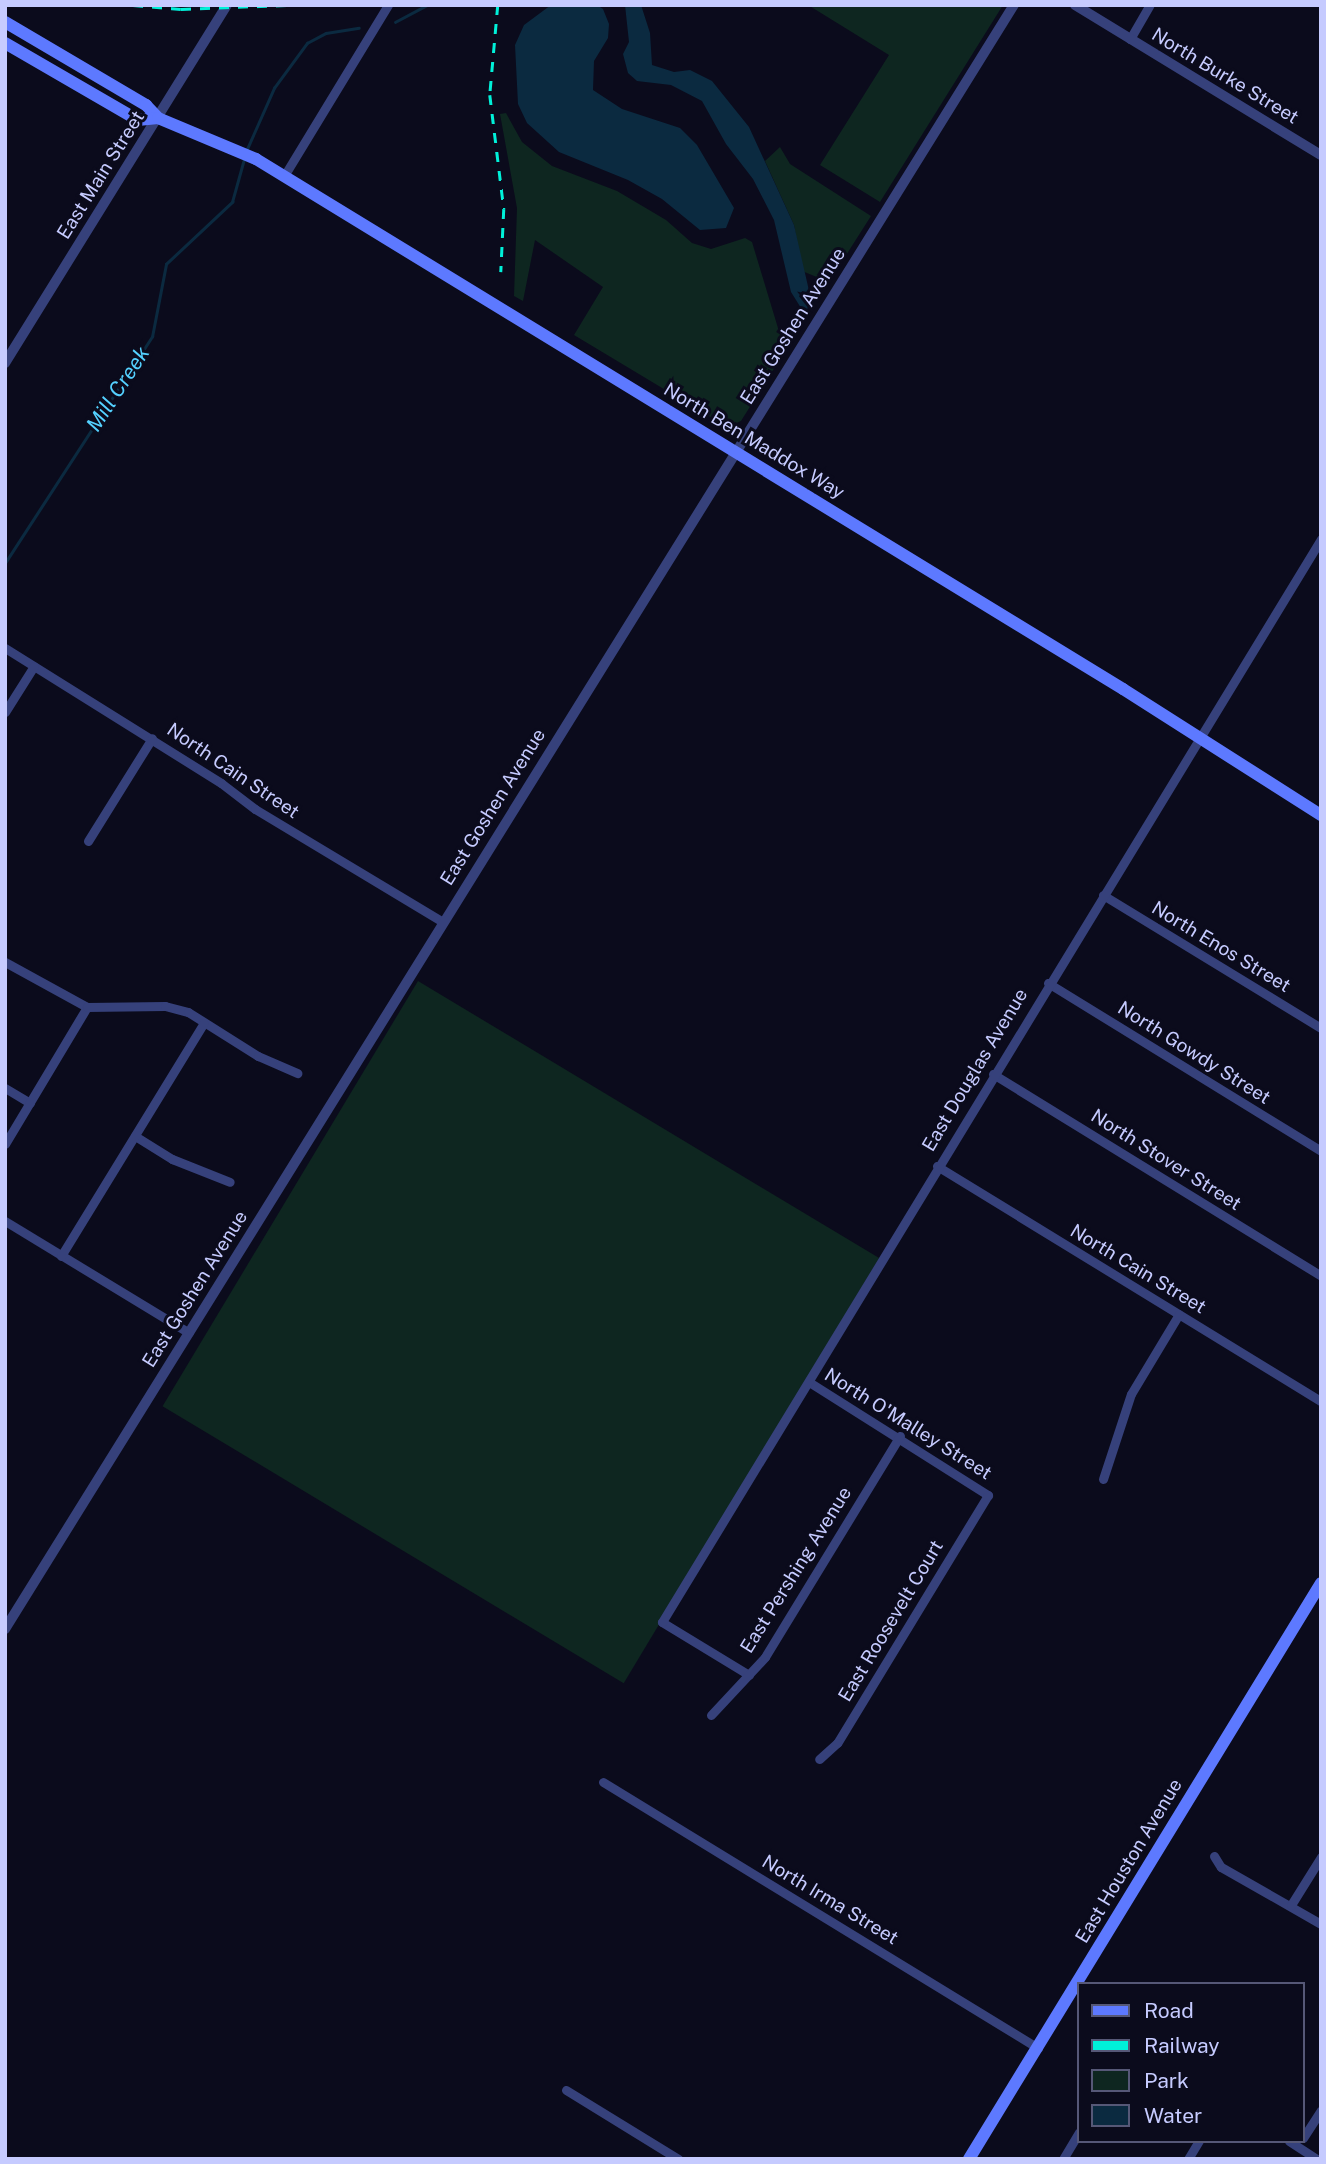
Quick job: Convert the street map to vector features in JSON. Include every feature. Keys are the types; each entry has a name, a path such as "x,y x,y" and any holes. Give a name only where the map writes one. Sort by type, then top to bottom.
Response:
{"main road":[{"path":"5,22 146,106 158,118"},
{"path":"5,43 138,120 158,118"},
{"name":"North Ben Maddox Way","path":"158,118 234,148 284,176 1200,737 1321,815"},
{"name":"East Houston Avenue","path":"1078,1982 1321,1583"},
{"name":"East Houston Avenue","path":"969,2159 1078,1982"}],"street":[{"name":"East Main Street","path":"5,363 227,5"},
{"path":"284,176 388,5"},
{"name":"East Goshen Avenue","path":"5,1629 1014,5"},
{"name":"North Burke Street","path":"1075,5 1321,155"},
{"path":"1130,39 1150,5"},
{"name":"East Douglas Avenue","path":"749,1675 662,1622 810,1382 937,1166 1321,539"},
{"name":"North Cain Street","path":"5,648 152,738 255,809 443,922"},
{"path":"5,712 34,666"},
{"path":"88,841 152,738"},
{"name":"North Enos Street","path":"1103,895 1321,1028"},
{"path":"5,962 87,1007 165,1006 188,1012 297,1073"},
{"name":"North Gowdy Street","path":"1048,984 1321,1152"},
{"path":"5,1144 87,1007"},
{"path":"61,1255 204,1023"},
{"name":"North Stover Street","path":"993,1074 1321,1276"},
{"path":"5,1088 30,1103"},
{"path":"135,1136 193,1169 230,1182"},
{"name":"North Cain Street","path":"937,1166 1321,1400"},
{"path":"5,1221 188,1333"},
{"path":"1103,1479 1128,1401 1179,1314"},
{"name":"North O'Malley Street","path":"810,1382 900,1436 988,1495"},
{"name":"East Pershing Avenue","path":"711,1715 765,1657 900,1436"},
{"name":"East Roosevelt Court","path":"819,1759 837,1743 988,1495"},
{"name":"North Irma Street","path":"603,1782 1038,2048"},
{"path":"1214,1856 1221,1867 1321,1924"},
{"path":"1290,1905 1321,1857"},
{"path":"566,2090 678,2159"},
{"path":"1305,2136 1321,2110"},
{"path":"1063,2159 1078,2134"},
{"path":"1188,2159 1198,2143"},
{"path":"1302,2143 1317,2159"}],"green space":[{"path":"808,5 1003,5 880,202 820,165 889,55"},
{"path":"506,113 522,142 552,166 617,191 666,220 692,243 711,249 745,238 752,242 781,338 777,350 780,359 741,421 727,427 574,335 603,287 535,240 523,301 514,296 517,208 500,114"},
{"path":"780,147 790,164 871,216 829,282 802,271 794,225 765,161"},
{"path":"418,981 879,1258 624,1683 163,1406"}],"water":[{"path":"551,5 597,5 603,9 609,24 608,38 594,61 593,90 622,109 680,128 697,145 734,208 726,228 700,230 662,199 628,180 559,152 527,123 518,104 515,45 524,25"},
{"path":"625,5 641,5 650,33 652,65 674,72 690,70 712,81 749,127 794,225 810,295 806,316 791,292 774,220 753,179 726,144 702,101 671,85 637,81 628,73 623,54 629,42"}],"waterway":[{"name":"Mill Creek","path":"395,22 427,5"},
{"name":"Mill Creek","path":"247,149 274,88 307,43 326,33 359,28"},
{"name":"Mill Creek","path":"5,563 152,337 166,264 232,202 244,159"}],"railway":[{"path":"133,5 181,9 287,5"},
{"path":"498,5 490,95 504,209 501,272"}]}
